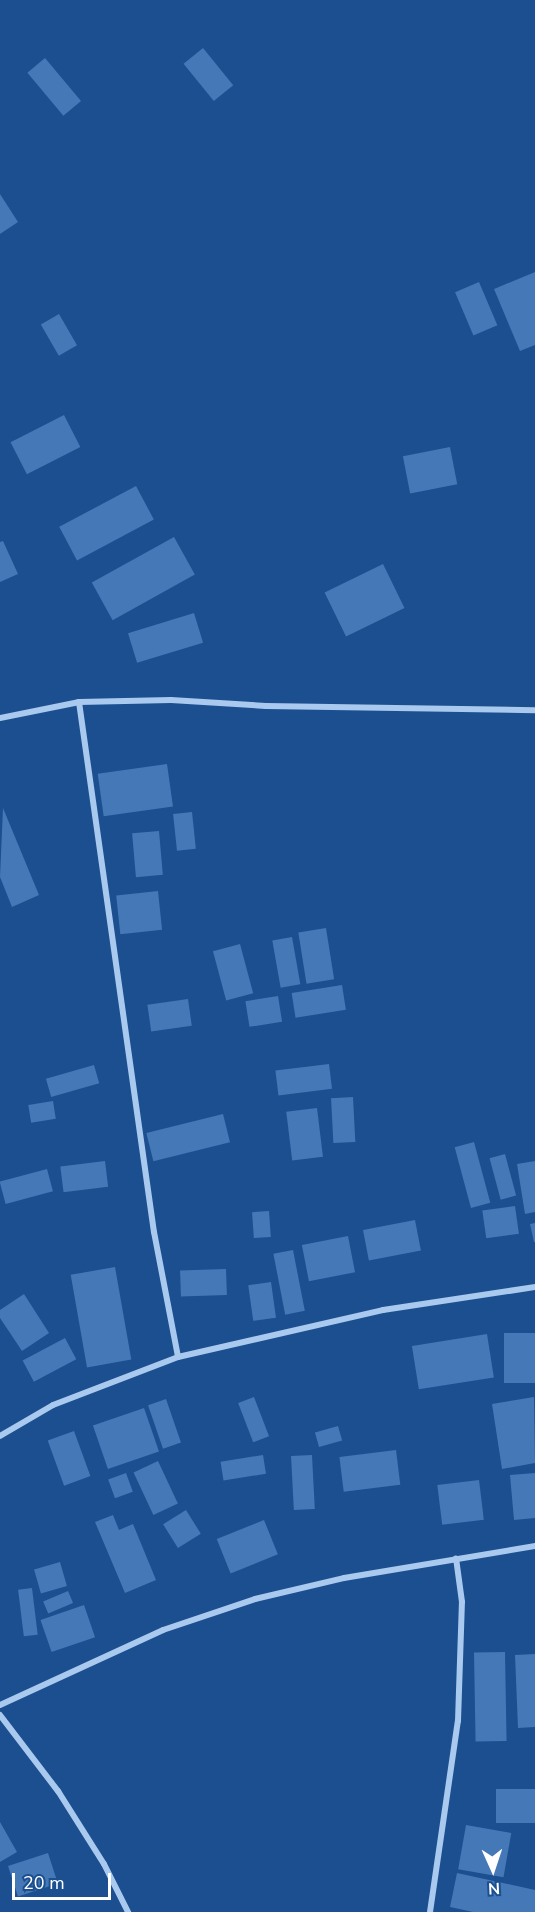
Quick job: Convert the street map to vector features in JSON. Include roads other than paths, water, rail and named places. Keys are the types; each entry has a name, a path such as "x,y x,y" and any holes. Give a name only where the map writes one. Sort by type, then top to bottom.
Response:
{"street":[{"path":"0,718 79,702 171,700 266,706 535,710"},
{"path":"79,702 154,1232 178,1357"},
{"path":"0,1436 54,1405 178,1357 383,1310 535,1287"},
{"path":"0,1705 163,1630 255,1599 344,1578 535,1546"},
{"path":"430,1912 458,1721 462,1602 456,1558"},
{"path":"0,1715 58,1791 104,1864 128,1912"}]}
